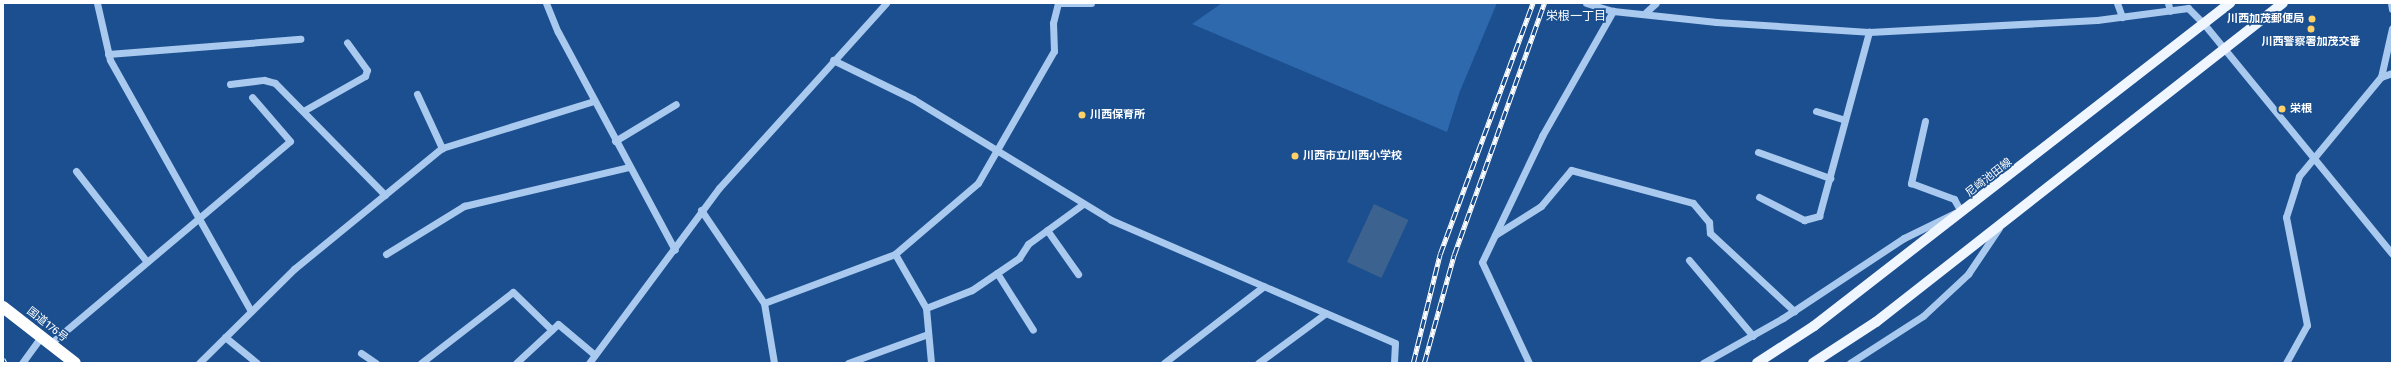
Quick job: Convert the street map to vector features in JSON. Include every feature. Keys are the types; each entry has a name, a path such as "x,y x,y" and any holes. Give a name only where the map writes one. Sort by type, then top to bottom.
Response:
{"highway":[{"name":"国道176号","path":"3,307 75,363"}],"main road":[{"name":"尼崎池田線","path":"1757,363 1814,326 1978,201 2230,3"},
{"path":"1813,363 1876,322 2283,3"}],"street":[{"path":"96,3 108,54 197,221 251,311"},
{"path":"546,3 594,101 675,250"},
{"path":"589,363 675,250 701,210 833,60 886,3"},
{"path":"764,303 896,254 978,183 1000,150 1054,52 1053,23 1058,3 1091,3"},
{"path":"1586,3 1613,11 1646,12 1716,22 1869,32 2122,17 2188,8 2225,49 2392,254"},
{"path":"1646,12 1656,3"},
{"path":"2117,3 2122,17"},
{"path":"2168,3 2170,11"},
{"path":"2391,3 2392,10"},
{"path":"1529,363 1482,262 1542,136 1613,11"},
{"path":"2286,363 2307,325 2286,217 2299,176 2313,157 2381,76 2392,28"},
{"path":"1759,197 1804,220 1819,216 1869,32"},
{"path":"108,54 300,39"},
{"path":"305,110 364,76 367,70 347,42"},
{"path":"833,60 913,99 1000,150 1083,204 1111,220 1395,343 1394,363"},
{"path":"2381,76 2392,73"},
{"path":"230,84 264,80 275,83 305,110 322,133 385,195"},
{"path":"417,94 442,148"},
{"path":"22,363 45,340 147,262 290,141 252,97"},
{"path":"199,363 294,269 442,148 594,101"},
{"path":"616,141 676,104"},
{"path":"1816,111 1845,120"},
{"path":"1925,122 1911,183 1954,199 1960,210"},
{"path":"1758,152 1830,178"},
{"path":"386,254 464,206 629,167"},
{"path":"1495,235 1540,206 1571,170 1692,203 1709,222 1710,233 1794,311"},
{"path":"76,171 147,262"},
{"path":"1703,363 1753,336 1794,311 1904,238 1978,201"},
{"path":"926,308 972,290 1019,258 1028,244 1083,204"},
{"path":"701,210 764,303 774,363"},
{"path":"1850,363 1923,316 1968,274 2000,226"},
{"path":"1048,230 1078,274"},
{"path":"896,254 926,308 931,363"},
{"path":"1689,260 1753,336"},
{"path":"997,272 1033,330"},
{"path":"1164,363 1264,286"},
{"path":"422,363 513,292 552,330"},
{"path":"1258,363 1326,313"},
{"path":"516,363 558,324 595,355"},
{"path":"848,363 928,334"},
{"path":"225,337 257,363"},
{"path":"361,353 376,363"}],"shaded area":[{"path":"1222,3 1497,3 1460,91 1447,132 1192,24"},
{"path":"1374,204 1408,220 1381,278 1347,262"}],"railway":[{"path":"1413,363 1440,254 1533,3"},
{"path":"1424,363 1454,255 1544,3"},
{"path":"3,359 5,363"}],"place":[{"name":"川西加茂郵便局","path":"2312,19"},
{"name":"川西警察署加茂交番","path":"2311,29"},
{"name":"栄根","path":"2282,109"},
{"name":"川西保育所","path":"1082,115"},
{"name":"川西市立川西小学校","path":"1295,156"}],"district":[{"name":"栄根一丁目","path":"1576,17"}]}
